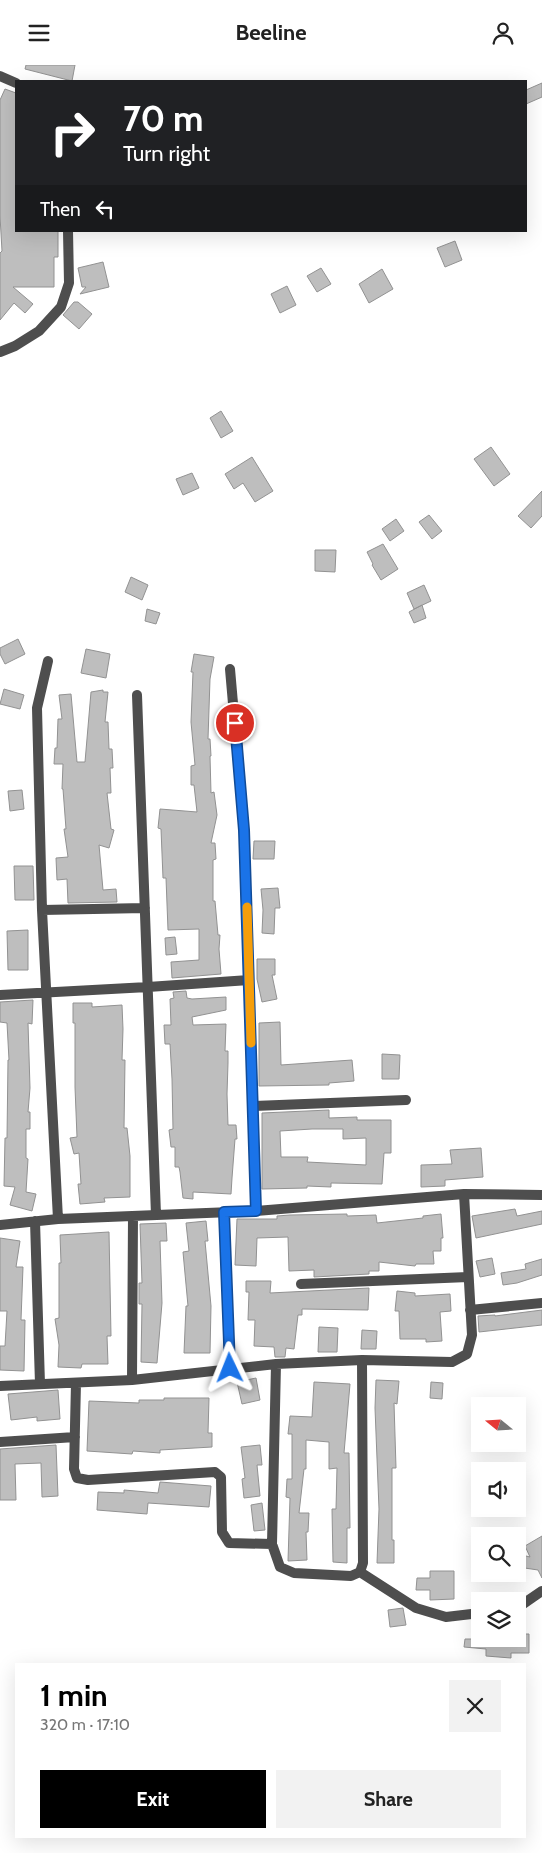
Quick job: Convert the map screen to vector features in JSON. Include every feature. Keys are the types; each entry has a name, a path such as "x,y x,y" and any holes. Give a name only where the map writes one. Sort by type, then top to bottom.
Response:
{"street":[{"path":"0,76 15,83"},
{"path":"0,352 39,331 61,307 69,283 68,232"},
{"path":"48,661 37,707 42,910 58,1219"},
{"path":"230,669 244,830 256,1211"},
{"path":"136,695 156,1215"},
{"path":"42,910 145,908"},
{"path":"0,995 148,987 249,979"},
{"path":"252,1106 406,1100"},
{"path":"0,1386 132,1380 276,1364 362,1360 452,1362 467,1354 472,1335 464,1194"},
{"path":"0,1225 58,1219 256,1211 464,1194 542,1195"},
{"path":"224,1212 230,1368"},
{"path":"132,1380 133,1216"},
{"path":"35,1221 40,1384"},
{"path":"301,1284 468,1277"},
{"path":"470,1310 542,1303"},
{"path":"276,1364 272,1544 280,1567 294,1573 350,1576 360,1572 363,1563 362,1360"},
{"path":"76,1383 74,1469 77,1478 88,1480 215,1472 220,1477 222,1532 229,1543 272,1544"},
{"path":"0,1442 75,1437"},
{"path":"360,1572 416,1608 446,1617 471,1614"},
{"path":"526,1602 542,1591"}],"building":[{"path":"26,65 75,65 72,80 25,69"},
{"path":"542,83 542,97 527,104 527,90"},
{"path":"5,89 15,93 15,232 58,232 58,257 54,257 54,287 13,287 33,304 25,313 14,303 0,320 0,253 2,251 0,216 0,100"},
{"path":"455,241 462,260 445,267 437,248"},
{"path":"103,262 109,287 80,294 86,287 82,287 78,268"},
{"path":"321,268 331,284 317,292 307,276"},
{"path":"382,269 393,289 369,303 359,284"},
{"path":"287,286 296,305 280,313 271,294"},
{"path":"74,302 78,302 92,314 79,329 63,315"},
{"path":"221,411 233,431 221,438 210,418"},
{"path":"491,447 510,474 494,486 474,459"},
{"path":"252,457 273,491 255,502 243,483 234,489 225,474"},
{"path":"192,473 199,488 183,495 176,479"},
{"path":"542,491 542,516 531,528 518,516"},
{"path":"429,515 442,531 432,539 419,522"},
{"path":"396,519 404,531 390,541 382,529"},
{"path":"383,544 398,569 381,580 367,552"},
{"path":"315,550 336,550 335,572 315,571"},
{"path":"131,577 148,585 142,600 125,592"},
{"path":"424,585 431,601 414,609 407,593"},
{"path":"422,605 426,618 414,623 409,612"},
{"path":"147,609 160,613 156,624 145,621"},
{"path":"18,639 25,654 5,664 0,654 0,648"},
{"path":"86,649 110,654 106,678 81,673"},
{"path":"194,654 214,657 210,679 208,739 210,739 211,756 211,793 214,792 217,815 211,843 215,843 216,859 213,860 213,901 215,901 218,935 220,935 221,974 172,978 171,962 199,960 199,929 168,930 166,878 163,878 161,829 158,828 160,809 197,812 194,785 191,785 191,766 195,765 191,722 193,672 191,672"},
{"path":"4,689 24,695 20,709 0,704"},
{"path":"103,690 103,692 108,692 105,722 108,722 109,749 112,749 113,768 110,768 111,793 107,793 111,829 114,830 109,848 99,845 103,890 116,889 117,902 68,903 67,879 57,880 56,858 68,857 64,829 66,829 62,789 63,764 54,764 55,748 57,748 58,719 62,719 59,695 71,694 77,762 85,762 91,692"},
{"path":"22,790 24,809 10,811 8,791"},
{"path":"254,841 275,841 274,859 253,859"},
{"path":"14,866 33,866 34,900 15,900"},
{"path":"278,888 280,908 275,908 274,934 262,933 263,910 261,889"},
{"path":"28,930 28,970 8,970 7,931"},
{"path":"175,937 177,954 166,955 165,938"},
{"path":"257,959 275,959 275,975 272,975 277,999 262,1002 257,979"},
{"path":"186,991 187,998 192,999 226,997 226,1010 192,1017 193,1025 226,1024 225,1051 228,1051 228,1125 236,1125 237,1139 235,1139 231,1194 193,1192 193,1199 183,1198 179,1167 175,1167 175,1147 171,1147 169,1130 173,1129 170,1044 165,1044 164,1025 171,1025 170,999 174,998 173,992"},
{"path":"33,1000 32,1024 28,1023 30,1088 28,1112 30,1112 30,1129 26,1129 26,1158 28,1159 26,1192 36,1194 32,1211 10,1205 15,1187 4,1186 9,1060 7,1023 0,1022 0,1002"},
{"path":"73,1003 92,1003 92,1007 122,1005 122,1060 125,1060 124,1128 127,1128 130,1156 130,1197 104,1198 105,1202 80,1204 78,1184 81,1184 79,1153 74,1154 70,1138 77,1137"},
{"path":"280,1022 281,1065 352,1060 354,1081 329,1083 329,1085 259,1086 259,1023"},
{"path":"382,1054 400,1055 399,1079 382,1079"},
{"path":"329,1110 329,1118 357,1117 357,1120 391,1120 391,1153 384,1153 382,1184 331,1183 331,1187 307,1186 307,1188 262,1189 262,1113","holes":["343,1129 343,1139 366,1138 366,1165 307,1162 308,1157 281,1157 280,1131"]},
{"path":"481,1148 483,1177 445,1180 445,1186 421,1187 421,1165 452,1164 450,1150"},
{"path":"515,1209 517,1216 542,1211 542,1224 476,1238 472,1216"},
{"path":"347,1214 347,1216 376,1215 377,1223 441,1214 443,1238 441,1238 441,1251 433,1251 434,1264 416,1264 415,1266 379,1262 379,1271 369,1271 369,1274 314,1277 314,1270 289,1271 288,1237 257,1238 256,1266 235,1265 237,1219 277,1219 277,1216 290,1215"},
{"path":"206,1221 208,1241 205,1241 211,1306 210,1353 184,1353 186,1306 188,1306 183,1252 189,1251 186,1223"},
{"path":"166,1223 167,1241 160,1241 162,1303 157,1363 141,1362 142,1304 139,1304 139,1283 142,1283 140,1224"},
{"path":"109,1232 111,1336 107,1336 108,1364 82,1364 81,1368 58,1367 59,1345 55,1319 59,1318 60,1235"},
{"path":"0,1238 20,1241 16,1267 23,1267 21,1320 25,1320 24,1371 0,1370 0,1346 5,1346 7,1311 0,1311"},
{"path":"492,1258 495,1274 480,1277 476,1261"},
{"path":"542,1259 542,1275 517,1283 503,1285 501,1273 526,1269 525,1264"},
{"path":"246,1281 271,1281 270,1293 369,1288 368,1310 302,1309 302,1315 298,1315 294,1349 286,1348 285,1357 275,1357 274,1347 254,1346 255,1320 248,1320 249,1292 246,1292"},
{"path":"397,1291 415,1293 415,1296 450,1294 451,1311 440,1312 442,1341 426,1342 426,1339 400,1339 399,1311 395,1311"},
{"path":"542,1310 542,1325 479,1332 478,1316 495,1316"},
{"path":"319,1327 338,1328 337,1352 318,1352"},
{"path":"362,1330 377,1331 376,1349 361,1349"},
{"path":"256,1378 260,1400 242,1404 237,1382"},
{"path":"376,1380 399,1381 397,1404 394,1403 396,1468 392,1468 392,1540 394,1540 394,1563 377,1563 379,1509 375,1408"},
{"path":"314,1382 350,1384 344,1453 349,1453 350,1528 347,1528 347,1563 333,1562 332,1509 336,1509 337,1468 329,1469 329,1442 306,1440 306,1469 304,1469 299,1513 309,1513 308,1532 306,1532 307,1560 288,1561 290,1498 286,1497 287,1479 292,1479 292,1434 288,1434 290,1416 312,1417"},
{"path":"431,1382 443,1383 442,1399 430,1398"},
{"path":"58,1390 60,1419 37,1421 37,1417 11,1420 8,1394"},
{"path":"164,1398 209,1398 208,1433 212,1433 212,1447 160,1450 160,1453 133,1451 132,1454 87,1451 89,1401 139,1403 139,1400 164,1400"},
{"path":"56,1445 58,1496 42,1497 41,1463 15,1464 16,1500 0,1500 0,1449"},
{"path":"260,1445 262,1465 257,1465 260,1496 244,1498 242,1479 245,1478 241,1447"},
{"path":"160,1482 211,1486 209,1507 148,1503 147,1514 97,1510 98,1492 124,1493 124,1490 158,1493"},
{"path":"262,1503 265,1530 254,1531 251,1505"},
{"path":"542,1536 542,1578 538,1570 526,1568 526,1556 530,1557 526,1545"},
{"path":"430,1571 454,1571 454,1599 430,1600 430,1590 416,1590 417,1578 430,1578"},
{"path":"403,1608 406,1625 390,1627 388,1610"},
{"path":"526,1634 529,1634 529,1653 511,1653 511,1658 486,1656 486,1649 464,1647 465,1639 471,1639 471,1647 526,1647"}],"slow traffic":[{"path":"247,907 251,1043"}],"route":[{"path":"230,1368 224,1212 256,1211 244,830 235,723"}]}
